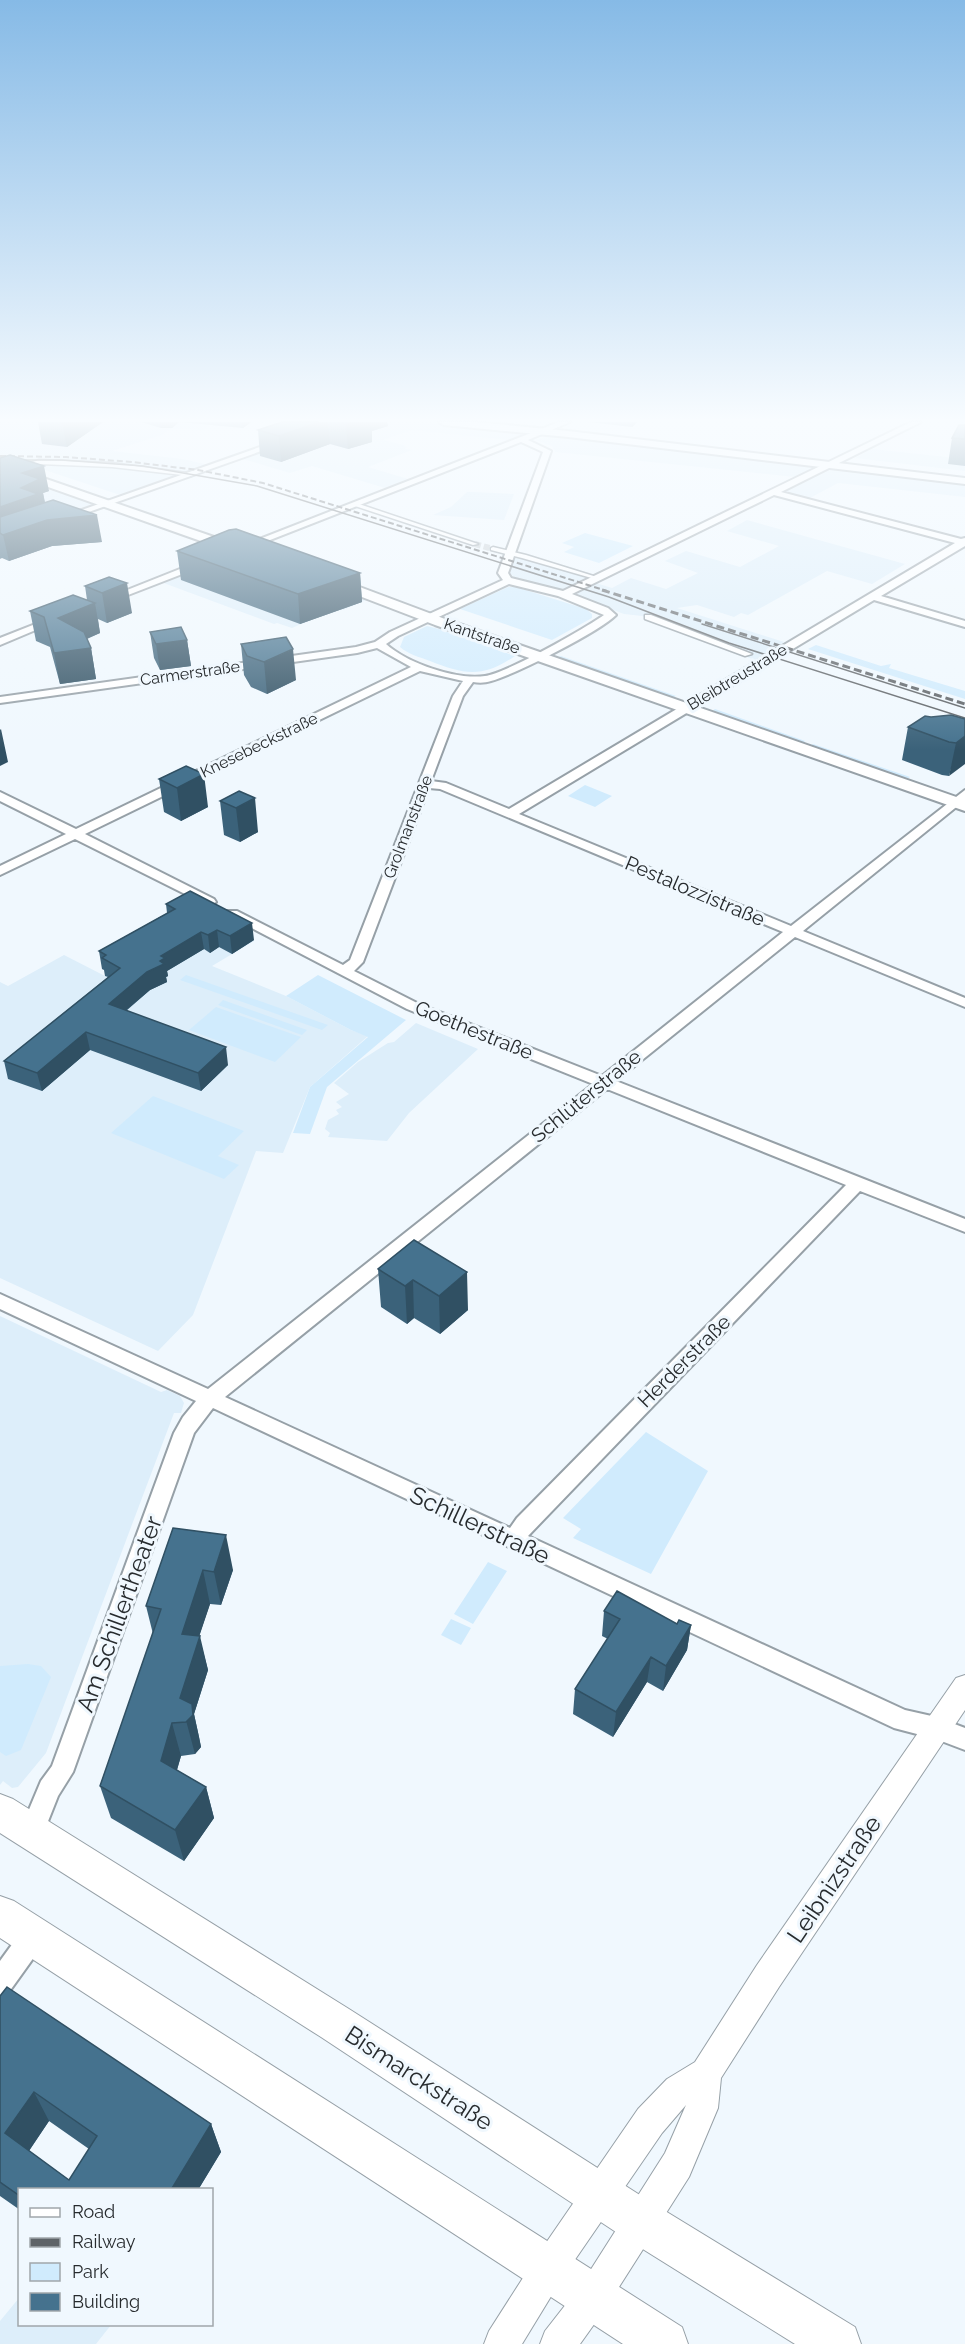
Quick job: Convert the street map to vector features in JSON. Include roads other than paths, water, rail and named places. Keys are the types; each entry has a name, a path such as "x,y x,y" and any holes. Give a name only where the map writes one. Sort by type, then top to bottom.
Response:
{"main road":[{"path":"193,531 264,554"},
{"path":"203,531 243,547"},
{"name":"Kantstraße","path":"962,799 685,708 544,652 442,611 319,573 429,617 544,652 699,700 962,799"},
{"name":"Bismarckstraße","path":"0,1812 335,2023 641,2222 838,2344"},
{"path":"17,1926 665,2344"}],"street":[{"path":"98,603 283,531"},
{"path":"437,531 475,544"},
{"path":"379,644 388,654 422,666 469,680 490,679 611,615 604,609 518,582 508,581 503,573 516,531"},
{"path":"562,596 692,531"},
{"path":"923,531 964,542"},
{"name":"Bleibtreustraße","path":"510,814 964,542"},
{"path":"493,549 597,578"},
{"name":"Carmerstraße","path":"0,700 357,650 379,644 394,634 508,581"},
{"path":"872,596 965,624"},
{"path":"638,613 766,660"},
{"path":"0,642 63,617"},
{"name":"Knesebeckstraße","path":"0,871 422,666"},
{"name":"Grolmanstraße","path":"344,970 356,962 458,696 469,680"},
{"name":"Pestalozzistraße","path":"424,784 442,786 965,1003"},
{"name":"Goethestraße","path":"0,796 412,1006 965,1226"},
{"name":"Schlüterstraße","path":"209,1399 603,1082 962,799"},
{"name":"Herderstraße","path":"514,1541 524,1524 857,1184"},
{"name":"Schillerstraße","path":"0,1301 902,1720 936,1728 965,1739"},
{"name":"Am Schillertheater","path":"32,1831 50,1789 61,1773 184,1434 190,1422 209,1399"},
{"name":"Leibnizstraße","path":"502,2344 549,2268 650,2121 678,2090 706,2073 965,1687"},
{"path":"0,1983 17,1926"},
{"name":"Leibnizstraße","path":"558,2344 593,2297 677,2165 702,2108 706,2073"}],"tunnel":[{"path":"475,544 493,549"}],"tram line":[{"path":"401,531 609,597 729,643 965,718"},
{"path":"702,624 965,708"}],"railway":[{"path":"417,531 607,591"},
{"path":"602,590 965,704"}]}
